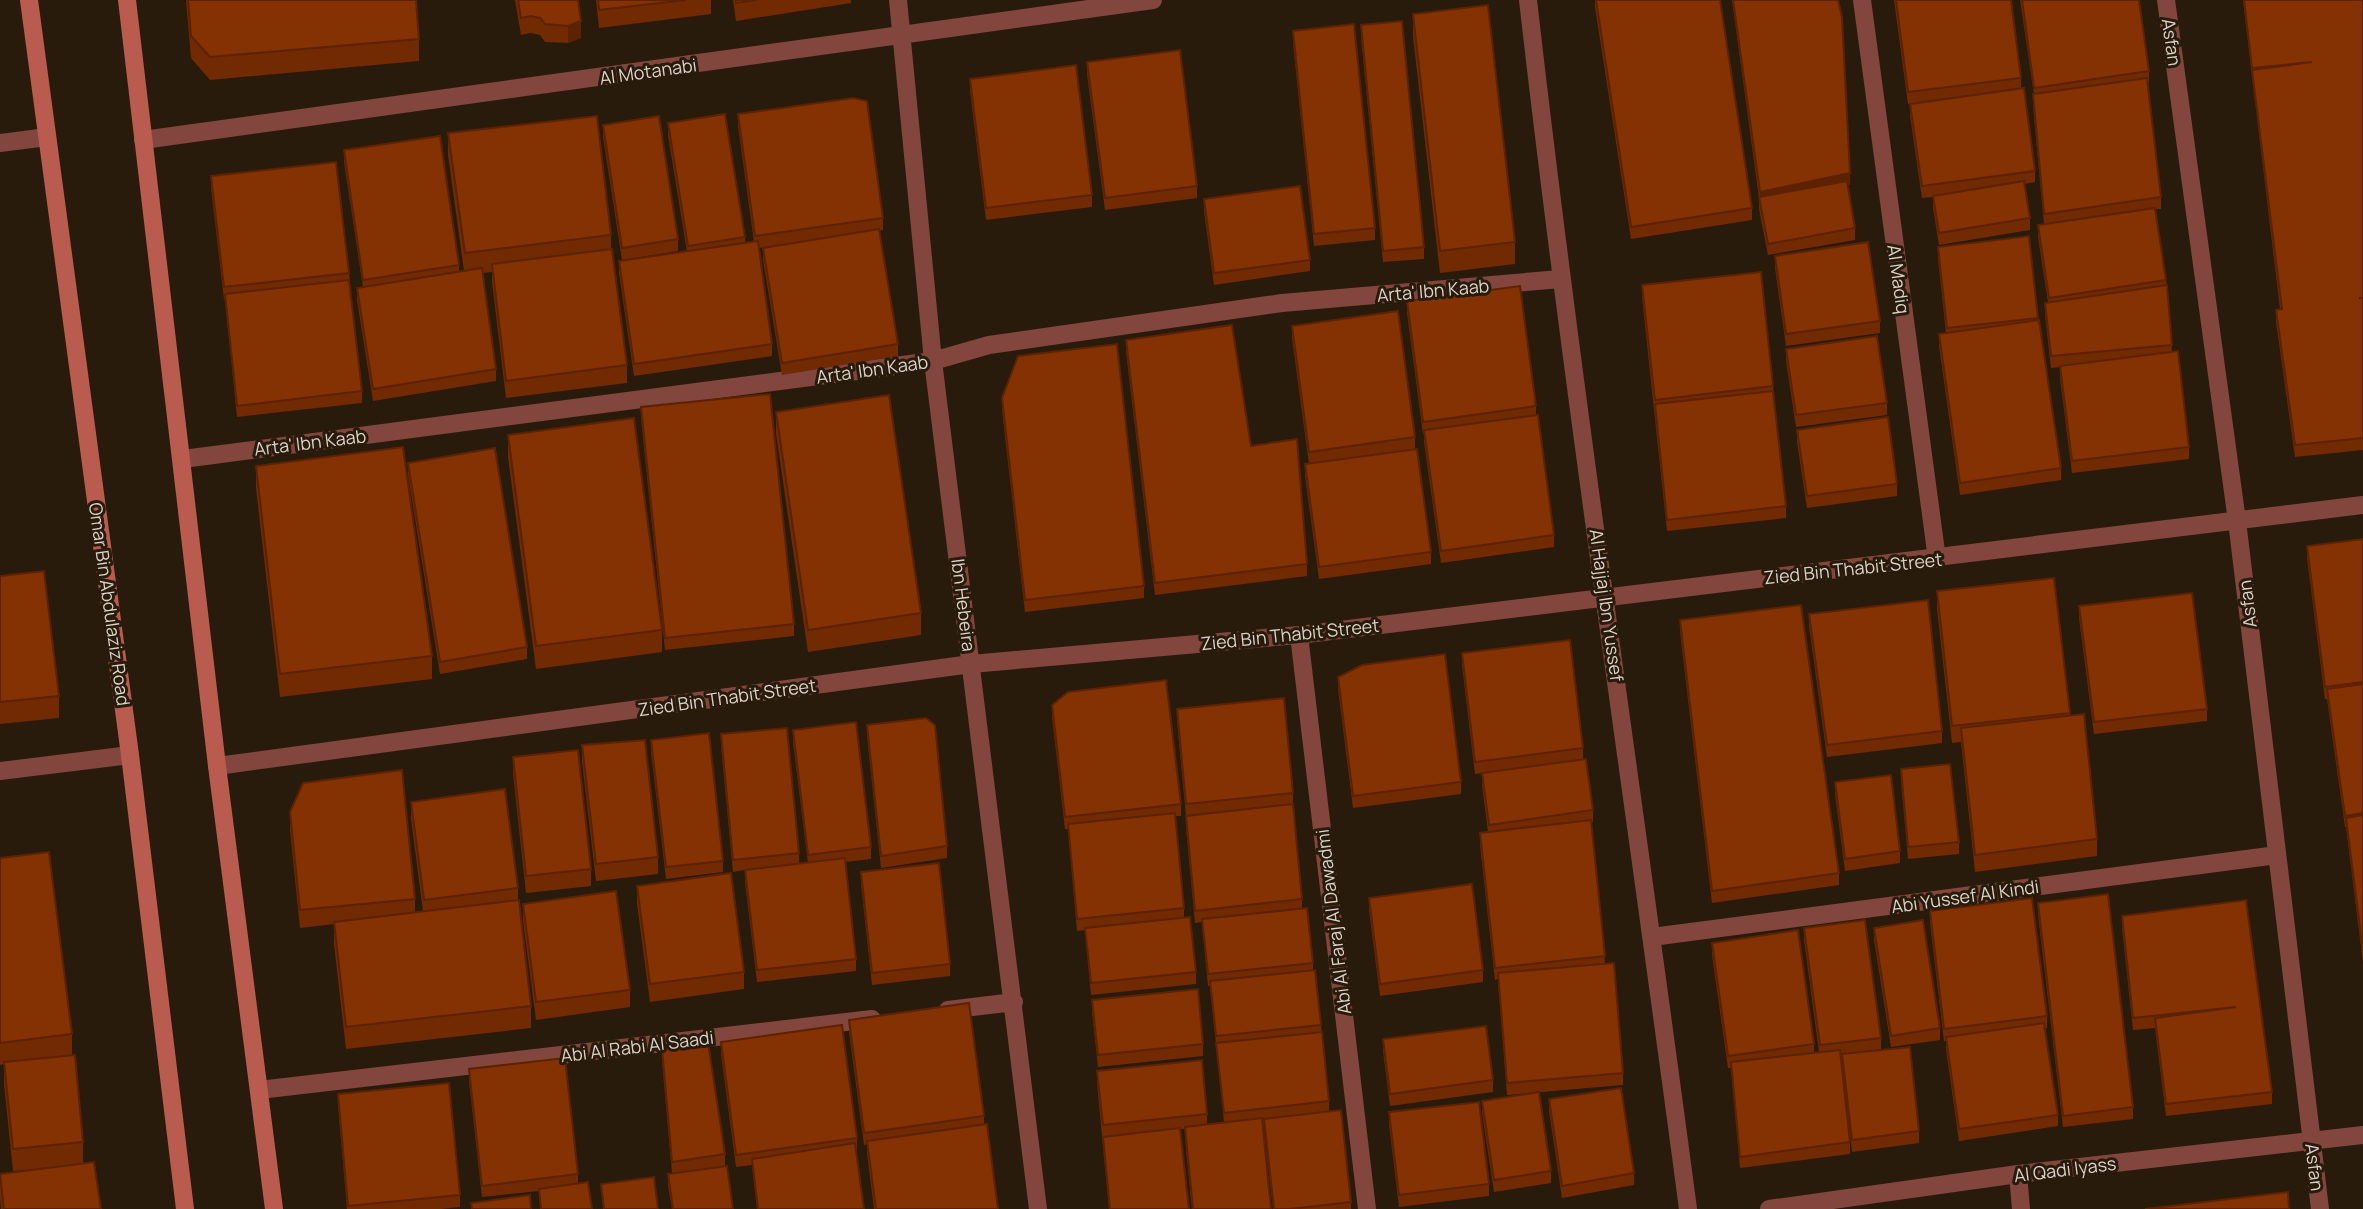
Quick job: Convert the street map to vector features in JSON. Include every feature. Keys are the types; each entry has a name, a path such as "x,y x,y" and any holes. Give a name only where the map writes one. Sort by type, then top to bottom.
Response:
{"main road":[{"name":"Omar Bin Abdulaziz Road","path":"29,0 130,755 185,1209"},
{"path":"127,0 218,766 274,1209"}],"street":[{"name":"Ibn Hebeira","path":"898,0 933,361 1038,1209"},
{"name":"Al Motanabi","path":"143,140 902,37 1153,0"},
{"name":"Al Hajjaj Ibn Yussef","path":"1528,0 1560,279 1607,596 1688,1209"},
{"name":"Al Madiq","path":"1862,0 1937,559"},
{"name":"Asfan","path":"2166,0 2237,521 2320,1209"},
{"path":"0,143 47,137"},
{"name":"Arta' Ibn Kaab","path":"183,459 933,361 989,345 1282,303 1560,279"},
{"name":"Zied Bin Thabit Street","path":"218,766 971,664 1299,635 2363,505"},
{"name":"Abi Al Faraj Al Dawadmi","path":"1299,635 1367,1209"},
{"path":"0,771 130,755"},
{"name":"Abi Yussef Al Kindi","path":"1652,937 2277,855"},
{"path":"932,1012 1014,1002"},
{"name":"Abi Al Rabi Al Saadi","path":"259,1090 891,1017"},
{"name":"Al Qadi Iyass","path":"1769,1209 2018,1174 2363,1135"},
{"path":"2018,1174 2021,1209"}],"building":[{"path":"188,0 416,0 419,39 210,57 191,36"},
{"path":"518,0 578,0 581,21 568,26 545,24 540,18 531,16 521,18"},
{"path":"598,0 686,0 599,10"},
{"path":"736,0 757,0 736,3"},
{"path":"1596,0 1720,0 1752,208 1631,227"},
{"path":"1733,0 1838,0 1842,17 1850,173 1760,192"},
{"path":"1896,0 2011,0 2021,78 1908,92"},
{"path":"2022,0 2139,0 2149,71 2034,88"},
{"path":"2244,0 2363,0 2363,438 2295,445 2276,310 2282,309 2252,70 2312,62 2252,68"},
{"path":"1488,5 1515,242 1440,251 1413,14"},
{"path":"1402,21 1424,247 1383,251 1361,25"},
{"path":"1354,24 1375,228 1314,234 1293,31"},
{"path":"1180,50 1197,186 1105,198 1087,62"},
{"path":"1076,65 1092,195 986,208 970,79"},
{"path":"2147,78 2161,197 2044,214 2033,94"},
{"path":"2024,88 2035,171 1922,186 1910,104"},
{"path":"853,98 867,101 883,218 755,236 738,114"},
{"path":"725,114 745,237 688,246 668,123"},
{"path":"597,116 611,235 465,253 448,133"},
{"path":"659,116 678,239 622,248 603,125"},
{"path":"440,136 459,265 363,280 344,150"},
{"path":"336,162 349,273 224,287 211,176"},
{"path":"1847,181 1855,228 1768,244 1759,197"},
{"path":"2024,181 2030,218 1939,233 1933,196"},
{"path":"1300,186 1310,260 1214,273 1204,199"},
{"path":"2155,208 2166,280 2049,298 2038,225"},
{"path":"879,229 898,344 782,363 763,248"},
{"path":"2029,236 2038,318 1947,328 1938,247"},
{"path":"758,241 772,344 634,364 619,261"},
{"path":"1868,242 1880,321 1786,334 1775,256"},
{"path":"612,249 627,365 506,381 492,264"},
{"path":"482,268 496,369 373,389 357,288"},
{"path":"1761,272 1773,386 1655,400 1642,285"},
{"path":"349,280 362,391 237,406 225,294"},
{"path":"2167,285 2172,345 2051,356 2045,303"},
{"path":"1520,286 1536,406 1423,422 1407,301"},
{"path":"1398,311 1415,437 1309,452 1292,326"},
{"path":"2039,320 2061,468 1960,483 1939,334"},
{"path":"1232,325 1251,446 1297,439 1307,564 1155,583 1126,340"},
{"path":"1877,336 1887,403 1796,415 1786,349"},
{"path":"1117,344 1144,586 1025,600 1002,398 1018,356"},
{"path":"2178,351 2189,447 2072,461 2060,366"},
{"path":"1773,391 1786,506 1667,520 1655,404"},
{"path":"770,394 794,624 665,638 641,407"},
{"path":"889,395 921,613 808,630 776,412"},
{"path":"1538,415 1554,535 1441,551 1424,430"},
{"path":"1888,417 1897,484 1807,496 1797,430"},
{"path":"634,418 662,630 536,646 508,435"},
{"path":"403,447 432,656 280,674 256,466"},
{"path":"495,448 527,647 440,662 408,463"},
{"path":"1417,449 1431,552 1319,567 1305,464"},
{"path":"2363,539 2363,682 2325,687 2307,546"},
{"path":"44,571 59,696 0,702 0,576"},
{"path":"2054,578 2070,713 1952,726 1937,591"},
{"path":"2192,593 2207,709 2094,722 2079,606"},
{"path":"1928,600 1942,731 1827,745 1809,614"},
{"path":"1801,605 1839,873 1712,891 1680,620"},
{"path":"1570,640 1583,748 1475,762 1462,653"},
{"path":"1445,654 1461,782 1353,796 1338,677 1362,665"},
{"path":"1166,680 1181,804 1065,817 1052,705 1068,692"},
{"path":"2363,684 2363,813 2345,816 2327,689"},
{"path":"1284,698 1293,793 1186,804 1177,709"},
{"path":"2084,714 2097,839 1975,855 1961,728"},
{"path":"926,718 935,725 947,846 881,856 867,725"},
{"path":"856,722 871,847 808,855 793,730"},
{"path":"787,728 799,853 733,860 721,734"},
{"path":"709,733 723,861 666,867 651,740"},
{"path":"645,740 658,857 596,864 582,745"},
{"path":"578,750 591,869 526,876 513,757"},
{"path":"1586,759 1593,810 1489,825 1482,773"},
{"path":"1950,764 1959,842 1908,847 1901,769"},
{"path":"402,770 415,899 300,910 290,812 303,783"},
{"path":"1891,775 1900,851 1845,859 1835,782"},
{"path":"505,789 518,888 424,900 411,802"},
{"path":"1293,804 1302,899 1195,911 1186,816"},
{"path":"1175,813 1184,908 1077,919 1068,824"},
{"path":"2363,815 2363,951 2346,818"},
{"path":"1591,820 1605,956 1495,968 1480,833"},
{"path":"49,852 72,1034 0,1043 0,858"},
{"path":"845,858 856,959 757,970 745,870"},
{"path":"939,863 950,964 872,973 861,872"},
{"path":"731,873 744,972 650,984 637,886"},
{"path":"1472,884 1483,970 1380,984 1369,898"},
{"path":"616,891 630,990 536,1002 523,904"},
{"path":"2108,894 2133,1107 2063,1116 2038,903"},
{"path":"2032,898 2047,1016 1944,1029 1930,911"},
{"path":"519,900 531,1006 346,1027 334,922"},
{"path":"2246,900 2272,1092 2166,1104 2155,1018 2236,1007 2133,1018 2122,916"},
{"path":"1307,908 1313,963 1208,974 1202,919"},
{"path":"1190,917 1196,972 1091,983 1085,928"},
{"path":"1865,920 1881,1038 1820,1045 1804,928"},
{"path":"1923,920 1940,1028 1891,1036 1874,928"},
{"path":"1798,930 1814,1044 1728,1056 1712,943"},
{"path":"1614,963 1623,1073 1507,1083 1498,973"},
{"path":"1315,970 1321,1025 1216,1036 1210,981"},
{"path":"1198,989 1203,1044 1098,1055 1092,1000"},
{"path":"969,1003 984,1116 864,1133 849,1020"},
{"path":"2044,1023 2058,1115 1959,1129 1946,1037"},
{"path":"842,1025 857,1138 736,1155 721,1042"},
{"path":"1486,1026 1493,1080 1390,1094 1383,1039"},
{"path":"1322,1032 1329,1101 1224,1113 1216,1043"},
{"path":"708,1042 725,1154 672,1162 662,1049"},
{"path":"1910,1047 1919,1131 1852,1140 1842,1054"},
{"path":"1840,1050 1850,1142 1740,1157 1731,1062"},
{"path":"75,1055 83,1142 13,1149 4,1062"},
{"path":"565,1058 578,1174 482,1186 469,1069"},
{"path":"1202,1060 1207,1114 1103,1125 1097,1071"},
{"path":"449,1083 460,1195 348,1206 338,1094"},
{"path":"1621,1088 1634,1173 1562,1186 1549,1099"},
{"path":"1539,1092 1551,1171 1494,1180 1482,1101"},
{"path":"1479,1102 1489,1184 1399,1195 1389,1112"},
{"path":"1341,1110 1351,1202 1274,1209 1264,1119"},
{"path":"1262,1118 1271,1209 1193,1209 1185,1127"},
{"path":"987,1124 998,1209 876,1209 867,1141"},
{"path":"1180,1128 1189,1209 1110,1209 1103,1137"},
{"path":"855,1143 864,1209 758,1209 752,1159"},
{"path":"94,1162 101,1209 4,1209 0,1174"},
{"path":"727,1166 733,1209 673,1209 668,1174"},
{"path":"654,1177 658,1209 604,1209 601,1184"},
{"path":"588,1182 592,1209 541,1209 539,1189"},
{"path":"2288,1192 2289,1209 2145,1209"},
{"path":"530,1195 531,1209 472,1209 471,1203"}]}
